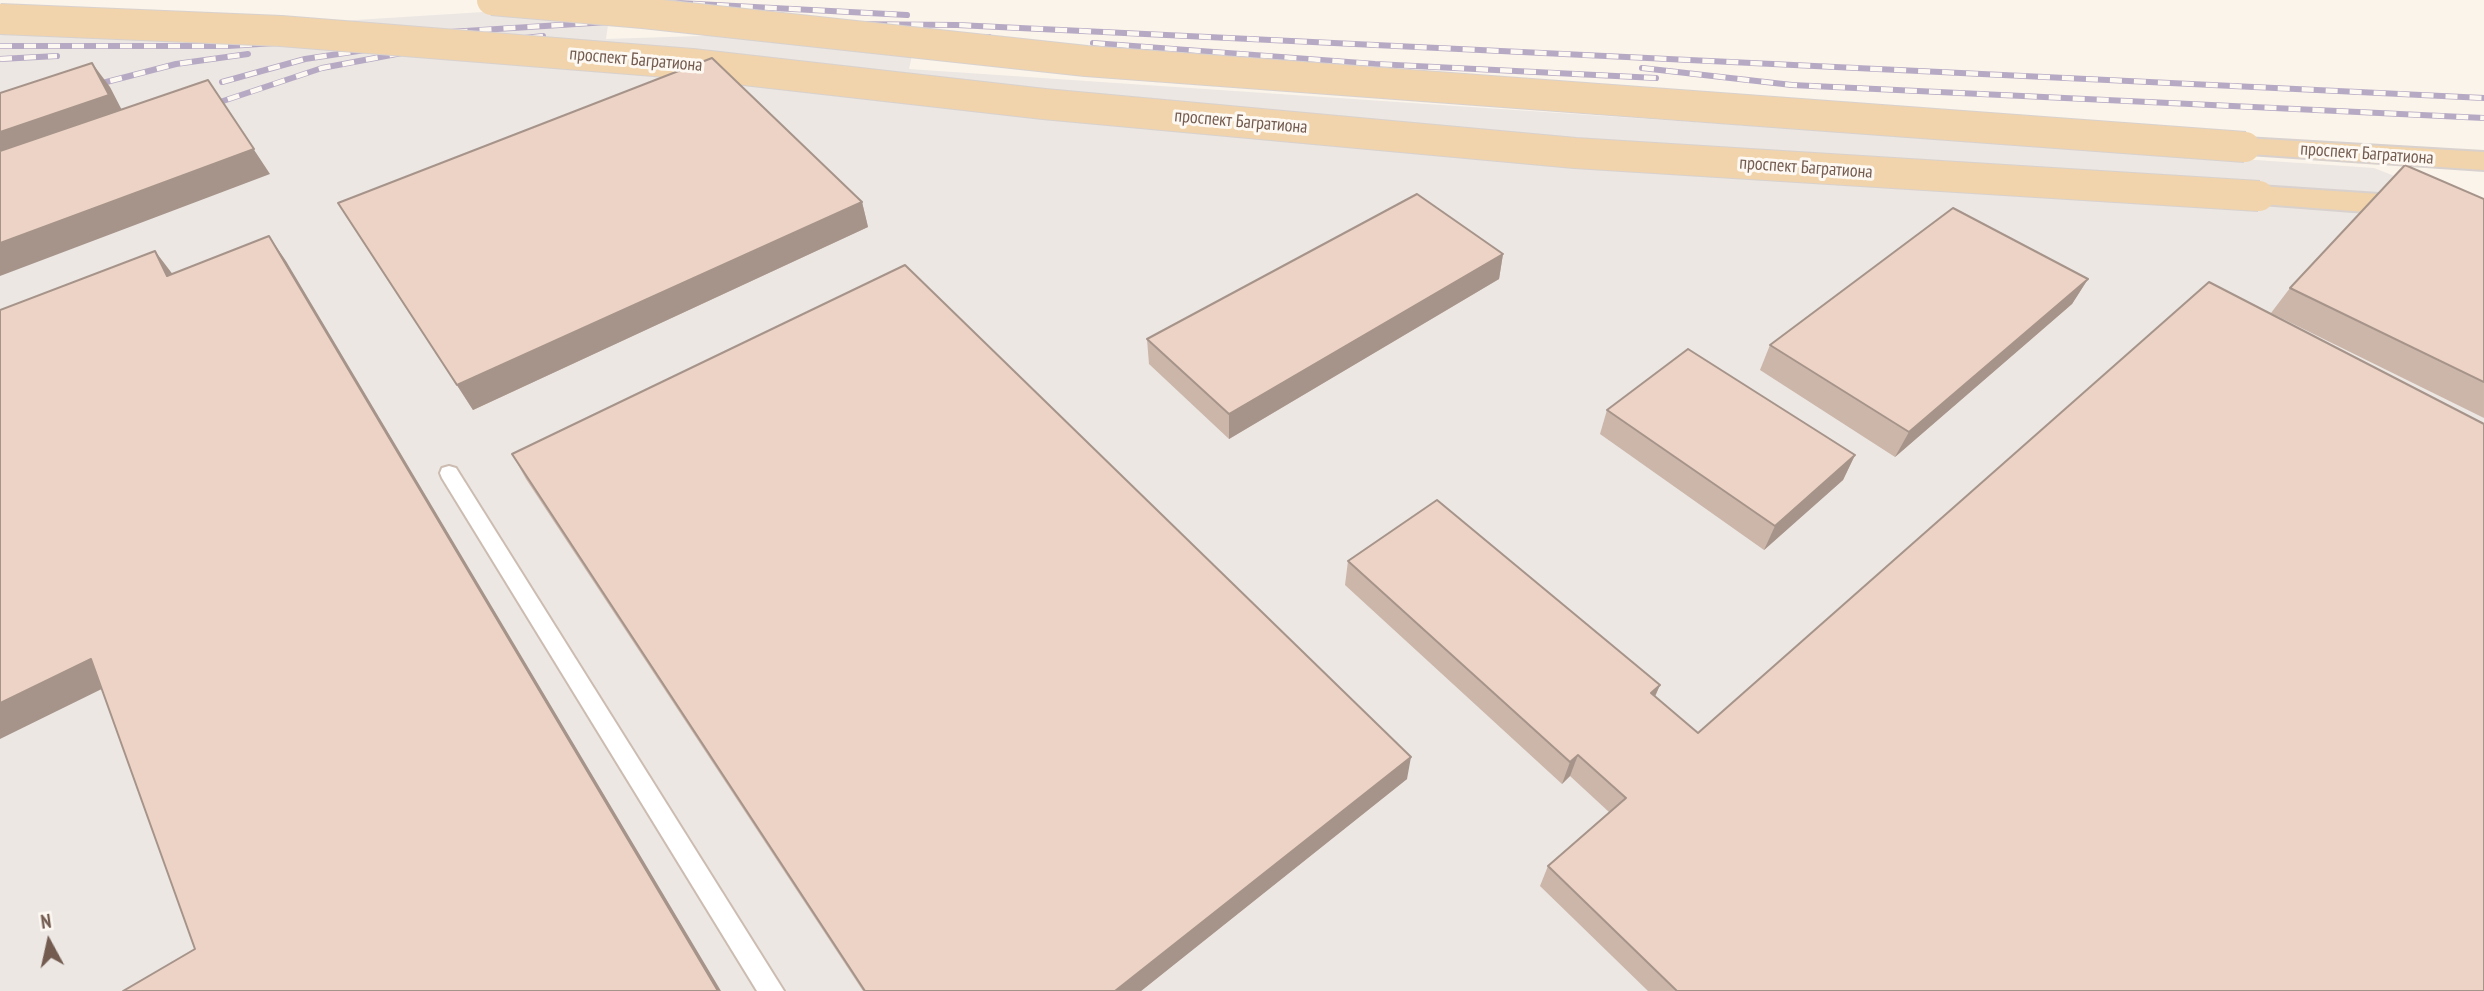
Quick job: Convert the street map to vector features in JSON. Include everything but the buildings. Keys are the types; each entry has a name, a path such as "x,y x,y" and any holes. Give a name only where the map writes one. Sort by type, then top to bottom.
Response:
{"main road":[{"name":"проспект Багратиона","path":"492,0 643,13 1086,61 1940,126 2484,161"},
{"name":"проспект Багратиона","path":"0,19 281,31 692,64 962,96 1575,153 2484,211"}],"lane":[{"path":"449,472 771,991"}],"shaded area":[{"path":"611,4 606,39 918,29 909,69 2374,168 2484,211 2484,991 0,991 0,12 276,25"}],"railway":[{"path":"621,0 907,15"},
{"path":"0,46 228,46 608,22 957,25 2484,98"},
{"path":"205,107 322,68 423,49 543,36"},
{"path":"931,38 989,37"},
{"path":"1093,43 1375,64 1656,78"},
{"path":"222,82 305,59 365,50"},
{"path":"87,87 176,64 248,54"},
{"path":"0,59 57,56"},
{"path":"1642,68 1792,85 2484,118"}]}
